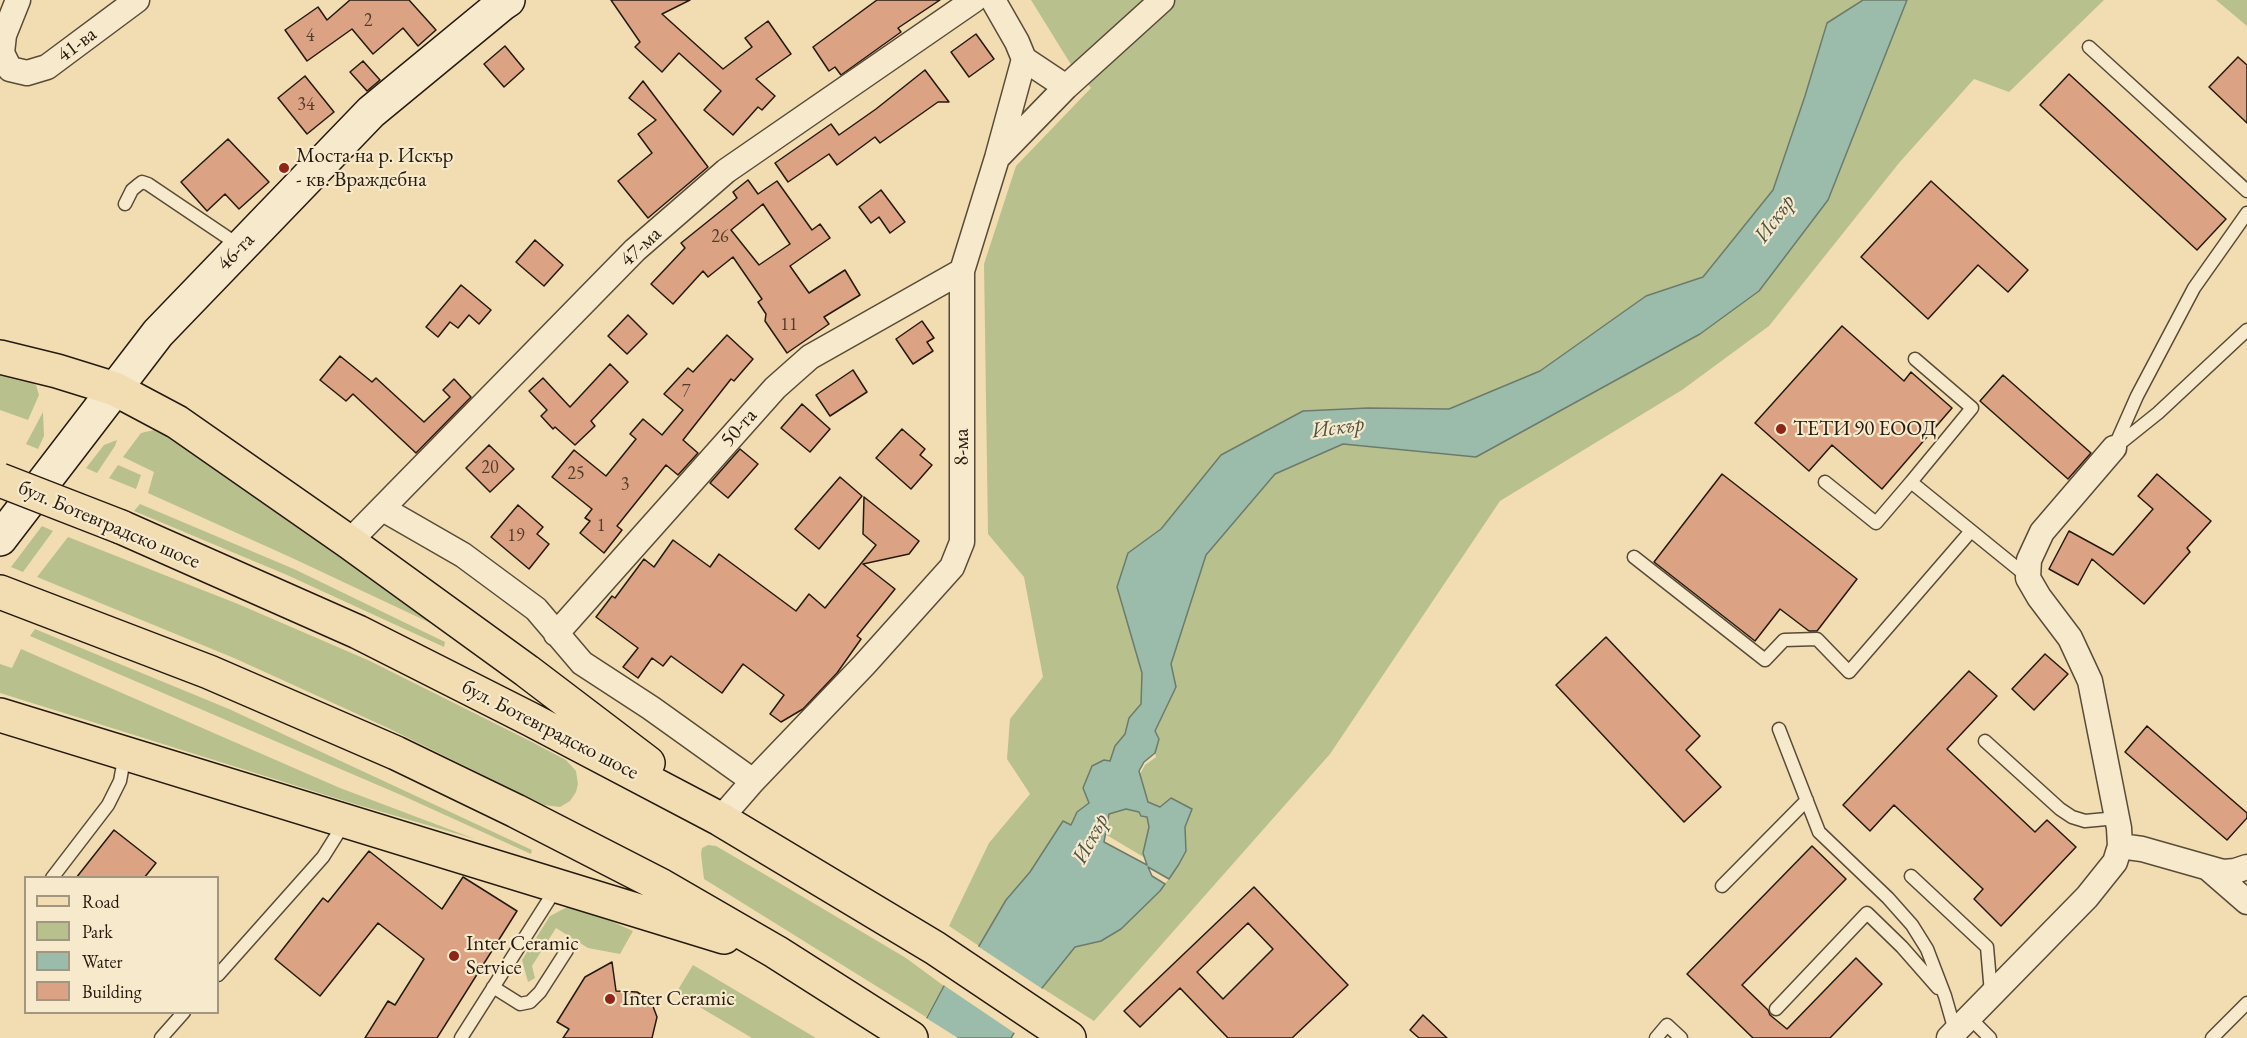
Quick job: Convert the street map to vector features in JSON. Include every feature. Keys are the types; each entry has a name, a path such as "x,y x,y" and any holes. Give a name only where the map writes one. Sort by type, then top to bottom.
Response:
{"main road":[{"path":"0,357 115,389 177,422 349,542 527,671 720,819"},
{"name":"бул. Ботевградско шосе","path":"0,480 121,527 358,632 530,719 720,819 935,948 1063,1033"},
{"path":"0,592 209,672 396,753 662,886 776,952 911,1038"},
{"path":"0,715 557,887 776,952"}],"street":[{"name":"41-ва","path":"18,0 4,34 2,53 10,69 27,73 47,67 137,0"},
{"name":"46-та","path":"0,539 158,333 371,112 508,0"},
{"name":"47-ма","path":"349,542 635,250 726,171 974,0"},
{"path":"993,0 1024,59 1066,87"},
{"path":"997,158 1066,87 1162,0"},
{"name":"8-ма","path":"720,819 952,567 962,542 962,272 1024,59"},
{"name":"50-та","path":"556,634 775,388 819,352 962,272"},
{"path":"1957,1028 2087,897 2115,862 2120,846 2117,818 2090,681 2070,638 2039,597 2028,578 2029,560 2042,532 2115,448"},
{"path":"383,508 463,555 536,609 582,663 651,708 753,781"},
{"path":"2120,846 2158,853 2223,872 2235,872 2247,867"},
{"path":"2209,869 2247,902"}],"lane":[{"path":"2089,47 2247,191"},
{"path":"124,204 132,190 138,185 142,182 148,184 241,247"},
{"path":"2115,448 2137,396 2194,288 2247,213"},
{"path":"2115,448 2157,413 2247,330"},
{"path":"1825,482 1876,523 1972,408 1915,359"},
{"path":"1911,482 2028,578"},
{"path":"1634,557 1765,660 1784,640 1817,639 1849,672 1971,531"},
{"path":"1779,729 1819,832 1888,898 1912,925 1927,949 1957,1028 1990,1038"},
{"path":"1985,741 2060,809 2072,817 2085,821 2117,818"},
{"path":"54,876 108,806 120,781 125,752"},
{"path":"1722,886 1807,800"},
{"path":"219,974 323,857 346,821"},
{"path":"1911,876 1987,947 1991,993"},
{"path":"461,1038 557,887"},
{"path":"1776,1009 1867,913 1902,947 1945,996"},
{"path":"493,987 520,1004 530,1002 540,992 567,950"},
{"path":"2212,1038 2247,1003"},
{"path":"161,1038 182,1014"},
{"path":"1656,1038 1666,1026 1681,1038"}],"green space":[{"path":"1031,0 1863,0 1826,24 1805,96 1773,190 1703,277 1646,296 1540,371 1449,409 1368,408 1303,411 1221,455 1161,529 1128,553 1117,587 1142,673 1141,704 1129,718 1125,734 1113,752 1112,759 1089,803 1077,812 1071,825 1063,821 1030,872 1006,900 979,946 949,926 989,843 1030,794 1007,759 1010,719 1043,677 1024,577 988,534 984,264 1016,166 1091,88 1070,63"},
{"path":"1907,0 2104,0 2009,92 1974,79 1899,163 1769,326 1682,390 1500,501 1330,754 1094,1021 1042,988 1075,947 1101,941 1121,929 1169,879 1186,851 1185,827 1160,807 1148,802 1139,776 1145,765 1156,757 1159,739 1155,731 1176,687 1171,664 1206,554 1275,474 1343,444 1476,457 1700,334 1759,291 1828,200"},
{"path":"2216,0 2247,0 2247,26"},
{"path":"0,374 22,378 36,385 39,395 28,420 0,410"},
{"path":"43,412 44,436 38,449 26,444"},
{"path":"154,430 185,446 439,627 148,493 154,472 123,457 141,433"},
{"path":"117,440 97,473 86,468 104,445"},
{"path":"118,465 141,475 136,489 109,478"},
{"path":"140,504 294,569 445,642 444,647 287,575 134,511"},
{"path":"42,526 53,531 23,572 11,567"},
{"path":"68,537 238,604 370,661 530,741 566,760 576,771 578,784 576,792 570,801 560,807 544,805 388,728 234,658 37,577"},
{"path":"35,629 229,709 532,850 531,854 401,795 30,636"},
{"path":"21,649 340,788 475,839 348,802 0,693 0,664 12,668"},
{"path":"1126,809 1140,812 1147,817 1149,827 1143,853 1145,858 1105,834 1109,814"},
{"path":"708,845 716,846 906,958 944,986 926,1017 704,879 701,854 702,848"},
{"path":"573,904 633,931 620,954 588,948 556,928 532,966 535,978 528,982 522,960 550,916"},
{"path":"693,965 816,1038 752,1038 676,993"}],"water":[{"name":"Искър","path":"1863,0 1907,0 1828,200 1759,291 1700,334 1476,457 1343,444 1275,474 1206,555 1171,664 1176,687 1155,731 1159,739 1155,753 1144,762 1139,771 1148,802 1160,807 1171,798 1192,809 1185,827 1186,851 1179,864 1169,879 1148,867 1152,876 1165,884 1160,891 1121,929 1101,941 1075,947 1042,988 1011,1038 916,1038 944,986 979,946 1006,900 1030,872 1063,821 1071,825 1077,812 1089,803 1083,788 1092,766 1104,760 1110,761 1115,746 1125,734 1129,718 1141,704 1142,673 1117,587 1128,553 1161,529 1221,455 1303,411 1368,408 1449,409 1540,371 1646,296 1703,277 1773,190 1827,23","holes":["1126,809 1139,812 1141,816 1147,817 1149,827 1143,853 1147,865 1104,842 1109,814"]}],"pier":[{"path":"976,945 1044,990 1016,1034 942,984"},
{"path":"923,1016 958,1038 913,1038"}],"building":[{"path":"350,0 409,0 436,30 418,46 403,28 373,54 352,29 307,61 285,30 318,7 327,20"},
{"path":"611,0 690,0 662,14 723,69 752,47 745,38 768,21 791,54 756,79 775,96 762,110 758,107 733,135 704,110 721,91 679,53 662,72 635,47 640,42"},
{"path":"877,0 940,0 898,28 901,32 841,75 835,67 829,71 813,47"},
{"path":"976,34 994,59 969,77 951,52"},
{"path":"505,46 524,69 504,87 484,64"},
{"path":"2238,57 2247,65 2247,123 2209,87"},
{"path":"363,61 380,80 367,91 350,72"},
{"path":"925,70 949,102 938,102 880,143 875,137 837,165 829,154 788,182 775,163 831,124 839,135"},
{"path":"2069,74 2226,219 2197,250 2040,105"},
{"path":"305,76 334,112 307,134 278,98"},
{"path":"643,81 708,167 648,218 618,181 652,153 638,134 656,120 629,98"},
{"path":"228,139 269,182 239,209 225,194 207,211 181,182"},
{"path":"748,180 758,194 777,181 812,230 820,224 830,238 790,266 809,293 845,270 860,295 824,317 829,324 787,353 765,321 766,314 758,302 762,299 733,257 708,277 703,271 673,304 651,284 685,248 681,243 737,198 733,192","holes":["763,204 790,244 759,265 731,230"]},
{"path":"1931,181 2028,270 2008,292 1978,265 1928,319 1861,257"},
{"path":"881,190 905,222 890,233 879,217 871,223 859,207"},
{"path":"535,240 563,265 544,286 516,262"},
{"path":"461,285 491,310 479,324 469,315 458,328 450,322 438,337 426,327"},
{"path":"628,315 647,334 627,354 608,336"},
{"path":"922,321 934,338 927,342 933,351 913,364 896,339"},
{"path":"1842,326 1904,381 1911,372 1952,408 1882,489 1832,445 1809,471 1755,423"},
{"path":"727,335 753,359 734,381 731,379 683,440 698,453 678,475 666,465 617,526 622,530 604,553 580,533 590,521 585,518 592,509 552,477 574,450 606,476 636,439 630,434 643,419 662,435 683,410 664,394 688,368 693,372"},
{"path":"340,356 372,382 376,378 424,422 450,397 443,390 454,379 471,397 416,453 353,394 346,401 320,380"},
{"path":"610,364 628,382 591,421 595,426 575,445 555,427 553,429 541,416 547,410 529,391 543,378 570,407"},
{"path":"853,370 867,392 830,416 816,395"},
{"path":"2003,375 2091,453 2068,479 1980,401"},
{"path":"802,404 830,429 810,452 781,428"},
{"path":"902,429 925,449 920,455 932,465 911,489 876,458"},
{"path":"489,445 514,469 490,492 466,468"},
{"path":"740,449 758,464 728,498 710,483"},
{"path":"1722,474 1857,579 1817,631 1809,631 1780,609 1755,641 1654,562"},
{"path":"2157,474 2211,521 2187,548 2190,552 2144,604 2092,559 2078,585 2049,569 2069,531 2113,555 2153,509 2138,496"},
{"path":"840,477 862,496 819,549 795,529"},
{"path":"864,497 919,541 909,554 863,564 895,589 857,636 861,639 837,673 803,709 781,722 770,714 784,695 743,664 722,693 671,656 663,666 652,658 638,678 623,667 638,648 596,617 612,596 615,598 644,559 654,567 673,540 710,567 719,554 796,611 809,594 825,608 876,545 863,534"},
{"path":"518,505 543,527 537,534 549,544 529,569 491,537"},
{"path":"1606,637 1700,736 1686,750 1721,787 1684,822 1556,685"},
{"path":"2045,654 2068,674 2034,710 2012,689"},
{"path":"1969,671 1997,696 1947,749 2035,832 2047,820 2076,847 2001,926 1974,899 1983,889 1894,805 1870,831 1843,805"},
{"path":"2147,726 2247,813 2247,818 2227,840 2125,752"},
{"path":"114,830 156,863 146,876 78,876"},
{"path":"1812,846 1846,879 1742,985 1768,1010 1770,1015 1787,1029 1856,958 1882,984 1830,1038 1753,1038 1687,974"},
{"path":"369,851 442,909 463,877 517,911 437,1038 365,1038 388,1001 395,1005 424,959 378,923 320,996 275,959 323,898 328,902"},
{"path":"1254,887 1348,985 1292,1038 1228,1038 1180,988 1140,1027 1124,1011","holes":["1248,923 1273,949 1223,999 1197,972"]},
{"name":"Inter Ceramic","path":"612,962 616,991 637,992 651,1001 657,1017 652,1038 563,1038 569,1029 557,1022 585,977"},
{"path":"1423,1015 1447,1038 1419,1038 1410,1030"}],"place":[{"name":"Моста на р. Искър - кв. Враждебна","path":"284,168"},
{"name":"ТЕТИ 90 ЕООД","path":"1781,429"},
{"name":"Inter Ceramic Service","path":"454,956"},
{"name":"Inter Ceramic","path":"610,999"}]}
